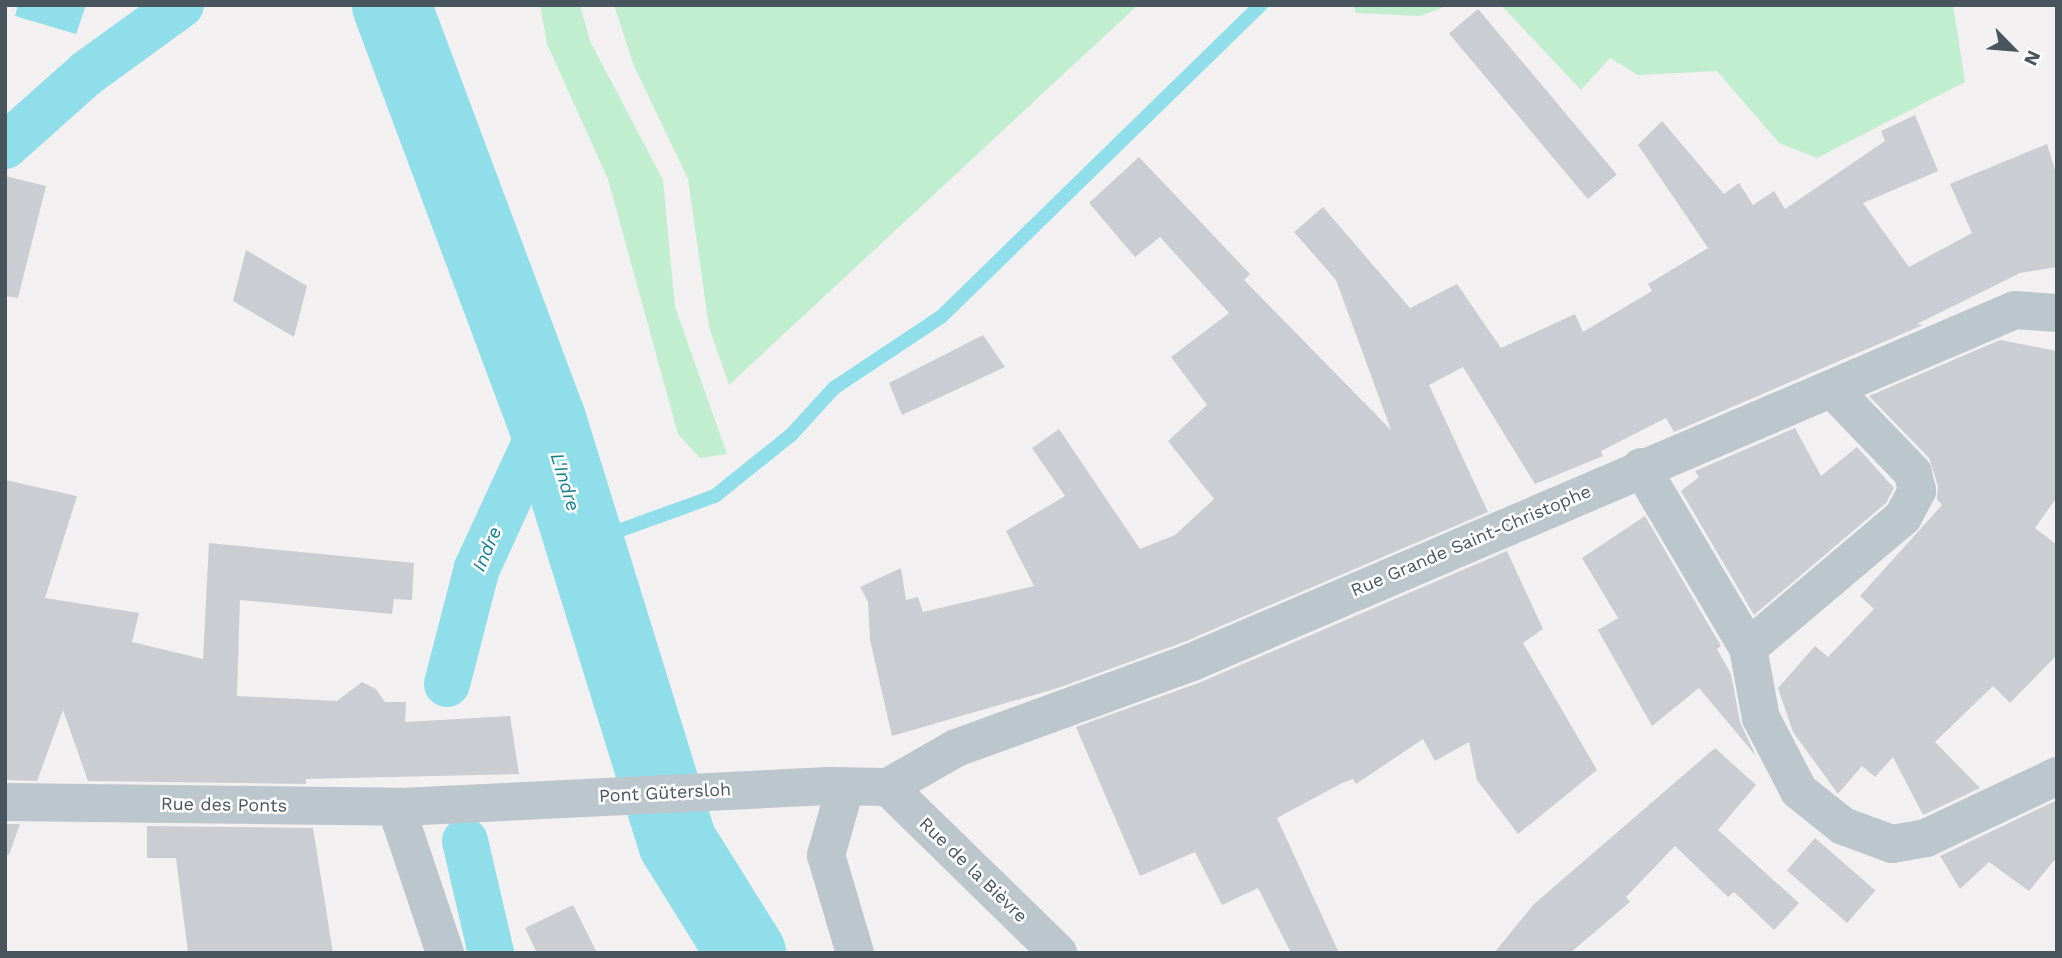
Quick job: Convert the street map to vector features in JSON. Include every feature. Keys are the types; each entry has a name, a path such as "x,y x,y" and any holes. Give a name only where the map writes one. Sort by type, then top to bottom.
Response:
{"street":[{"name":"Rue Grande Saint-Christophe","path":"888,787 956,748 1192,662 1641,467 1833,390 2015,310 2053,306"},
{"path":"1748,648 1903,517 1917,491 1913,473 1833,390"},
{"path":"1641,467 1748,648 1761,719 1799,791 1843,826 1892,844 1926,838 2057,776"},
{"path":"836,787 826,855 855,953"},
{"name":"Pont Gütersloh","path":"442,804 888,787"},
{"name":"Rue de la Bièvre","path":"888,787 1058,953"},
{"name":"Rue des Ponts","path":"9,802 401,807 442,804"},
{"path":"401,807 401,822 445,953"}],"green space":[{"path":"540,5 580,5 590,41 663,180 675,307 727,454 700,458 678,434 608,179 547,44"},
{"path":"614,5 1138,5 729,385 709,327 688,179 634,66"},
{"path":"1353,5 1449,5 1420,16 1356,13"},
{"path":"1501,5 1953,5 1965,82 1817,158 1779,143 1717,71 1638,75 1610,58 1581,90"}],"water":[{"path":"18,5 86,5 76,34 15,16"}],"building":[{"path":"1478,9 1617,174 1588,199 1449,33"},
{"path":"1915,115 1938,171 1863,203 1909,267 1972,233 1950,184 2047,144 2057,176 2057,267 2020,273 1917,324 1923,325 1674,432 1666,418 1601,451 1603,456 1535,484 1463,367 1429,385 1488,512 1184,642 1058,688 892,736 870,640 868,602 860,587 901,568 906,600 918,597 923,612 1034,586 1006,531 1065,496 1032,448 1059,429 1140,549 1175,535 1214,499 1168,441 1207,405 1171,357 1229,313 1160,237 1135,257 1089,203 1139,157 1250,274 1244,280 1391,430 1336,280 1294,232 1323,207 1410,308 1457,284 1501,348 1575,314 1583,332 1652,291 1648,284 1708,248 1638,145 1662,121 1724,194 1739,183 1753,205 1774,191 1785,209 1885,141 1881,131"},
{"path":"5,176 46,186 18,298 5,296"},
{"path":"246,250 307,286 294,337 233,301"},
{"path":"983,335 1005,367 902,415 889,383"},
{"path":"2000,340 2057,351 2057,497 2035,528 2057,545 2057,655 2010,703 1993,686 1935,742 1980,788 1923,815 1893,757 1875,777 1862,766 1838,794 1793,732 1778,688 1815,646 1828,657 1874,609 1860,596 1942,505 1937,499 1938,486 1929,458 1869,396"},
{"path":"1795,428 1821,476 1857,447 1894,488 1886,503 1754,615 1681,491 1699,477 1695,471"},
{"path":"5,480 77,496 45,598 139,613 132,642 203,659 209,543 414,563 412,600 394,599 392,614 240,600 237,696 337,701 362,682 376,689 385,702 406,702 405,722 510,716 519,774 306,779 306,784 88,781 63,710 37,781 5,780"},
{"path":"1645,516 1721,646 1717,649 1731,674 1740,722 1756,756 1699,688 1652,726 1598,630 1618,618 1582,558"},
{"path":"1507,551 1543,629 1523,643 1597,770 1518,834 1477,780 1469,742 1435,761 1423,739 1356,784 1353,779 1342,783 1277,818 1339,953 1291,953 1258,888 1222,905 1195,852 1140,876 1076,727 1201,682"},
{"path":"1715,748 1756,785 1718,830 1799,903 1774,930 1734,892 1728,897 1675,846 1626,897 1630,902 1570,953 1494,953 1534,904"},
{"path":"2057,800 2057,857 2029,891 1989,862 1960,889 1940,856"},
{"path":"5,824 20,824 9,855 5,855"},
{"path":"147,826 313,828 333,953 188,953 176,858 147,858"},
{"path":"1815,838 1875,890 1847,923 1787,870"},
{"path":"573,905 597,953 537,953 525,928"}],"waterway":[{"path":"5,146 87,73 181,5"},
{"name":"L'Indre","path":"391,5 546,419 677,842 746,953"},
{"path":"585,543 715,496 792,434 834,388 941,317 1261,5"},
{"name":"Indre","path":"447,684 477,568 546,419"},
{"name":"Indre","path":"465,841 491,953"}]}
